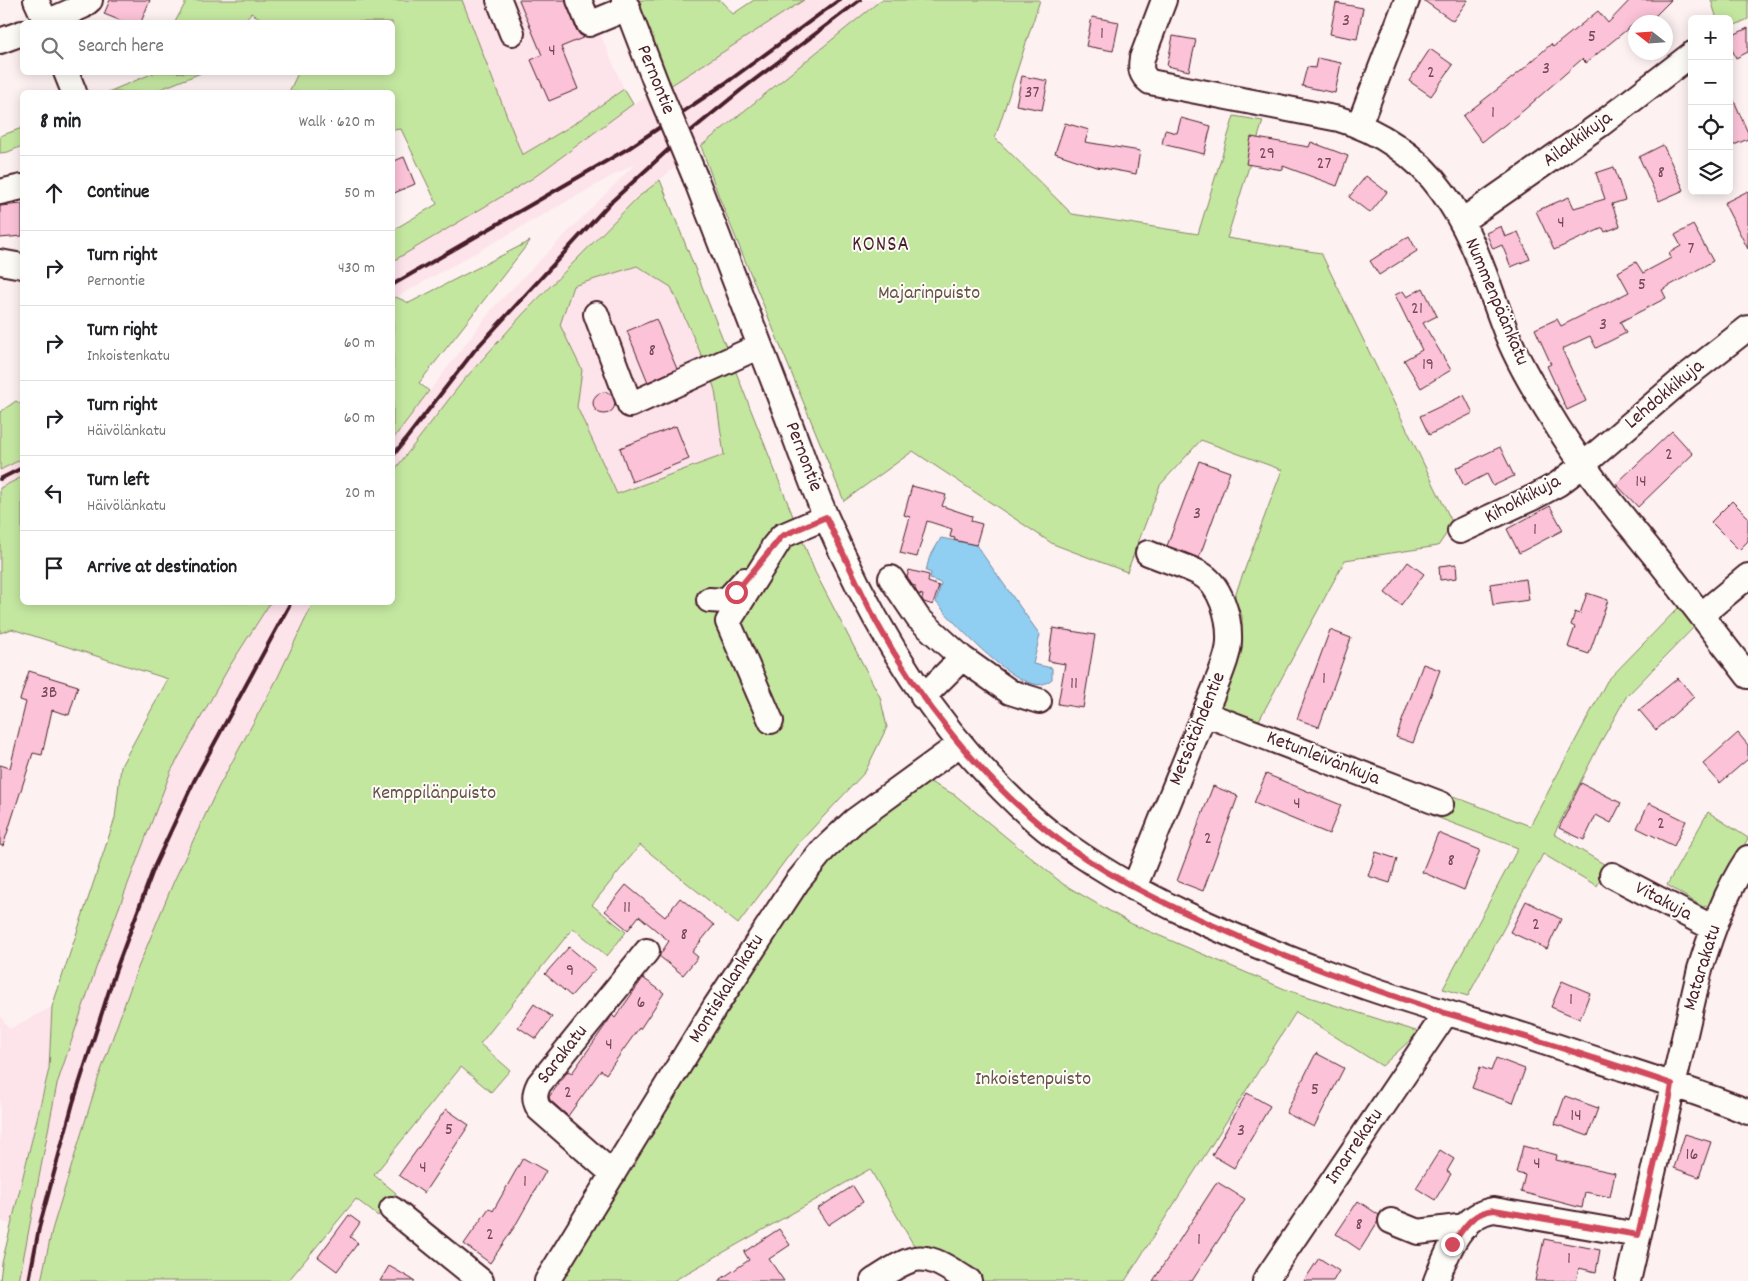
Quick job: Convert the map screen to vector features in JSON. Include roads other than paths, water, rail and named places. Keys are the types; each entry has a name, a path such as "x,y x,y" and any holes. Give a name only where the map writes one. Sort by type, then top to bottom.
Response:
{"street":[{"path":"36,0 45,20"},
{"path":"51,20 83,6 90,0"},
{"path":"499,0 512,33"},
{"path":"579,0 589,24 626,4"},
{"name":"Nummenpäänkatu","path":"1164,0 1142,58 1143,76 1150,82 1339,119 1359,125 1387,140 1416,161 1442,190 1462,222 1486,275 1504,326 1523,368 1549,413 1583,465 1748,676"},
{"path":"1359,125 1407,0"},
{"name":"Pernontie","path":"626,4 826,517 878,625 923,696 960,744 1016,803 1050,833 1096,866 1134,888 1226,932 1332,975 1672,1084 1748,1112"},
{"path":"0,41 20,34"},
{"name":"Ailakkikuja","path":"1462,222 1601,124 1688,57"},
{"path":"67,75 73,90"},
{"path":"0,192 20,187"},
{"path":"0,262 20,266"},
{"path":"596,314 630,405 760,346"},
{"name":"Lehdokkikuja","path":"1583,465 1684,378 1748,328"},
{"name":"Kihokkikuja","path":"1460,531 1534,497 1558,484 1583,465"},
{"path":"709,600 726,601 782,536 826,517"},
{"path":"771,721 728,622 782,536"},
{"name":"Metsätähdentie","path":"1134,888 1205,714 1226,658 1229,641 1222,602 1211,582 1200,573 1148,553"},
{"path":"1701,615 1748,576"},
{"path":"891,578 918,618 962,658 1010,692 1038,700"},
{"path":"923,696 962,658"},
{"name":"Ketunleivänkuja","path":"1205,714 1441,804"},
{"name":"Montiskalankatu","path":"547,1281 714,1008 797,882 824,849 854,821 960,744"},
{"name":"Matarakatu","path":"1628,1281 1700,969 1713,928 1748,858"},
{"name":"Vitakuja","path":"1612,875 1713,928"},
{"name":"Sarakatu","path":"613,1174 539,1109 535,1101 535,1093 539,1084 647,951"},
{"name":"Imarrekatu","path":"1265,1281 1446,1013"},
{"path":"392,1209 482,1281"},
{"path":"1436,1281 1452,1244 1474,1216 1483,1211 1494,1210 1638,1235"},
{"path":"1391,1221 1418,1232 1466,1226"},
{"path":"873,1281 912,1259 924,1258 932,1260 969,1281"}],"water":[{"path":"941,538 976,545 1040,635 1033,664 1052,668 1052,679 1044,684 1037,685 1022,680 1009,672 982,649 936,602 941,583 930,579 931,573 926,571 929,559"}],"railway":[{"path":"395,283 629,148 730,80 839,0"},
{"path":"395,453 474,351 609,204 670,148 741,90 860,0"},
{"path":"0,479 20,469"},
{"path":"29,1281 39,1228 73,1103 115,972 155,865 194,781 289,605"}],"district":[{"name":"KONSA","path":"881,246"}],"park label":[{"name":"Majarinpuisto","path":"929,294"},
{"name":"Kemppilänpuisto","path":"434,794"},
{"name":"Inkoistenpuisto","path":"1033,1080"}]}
